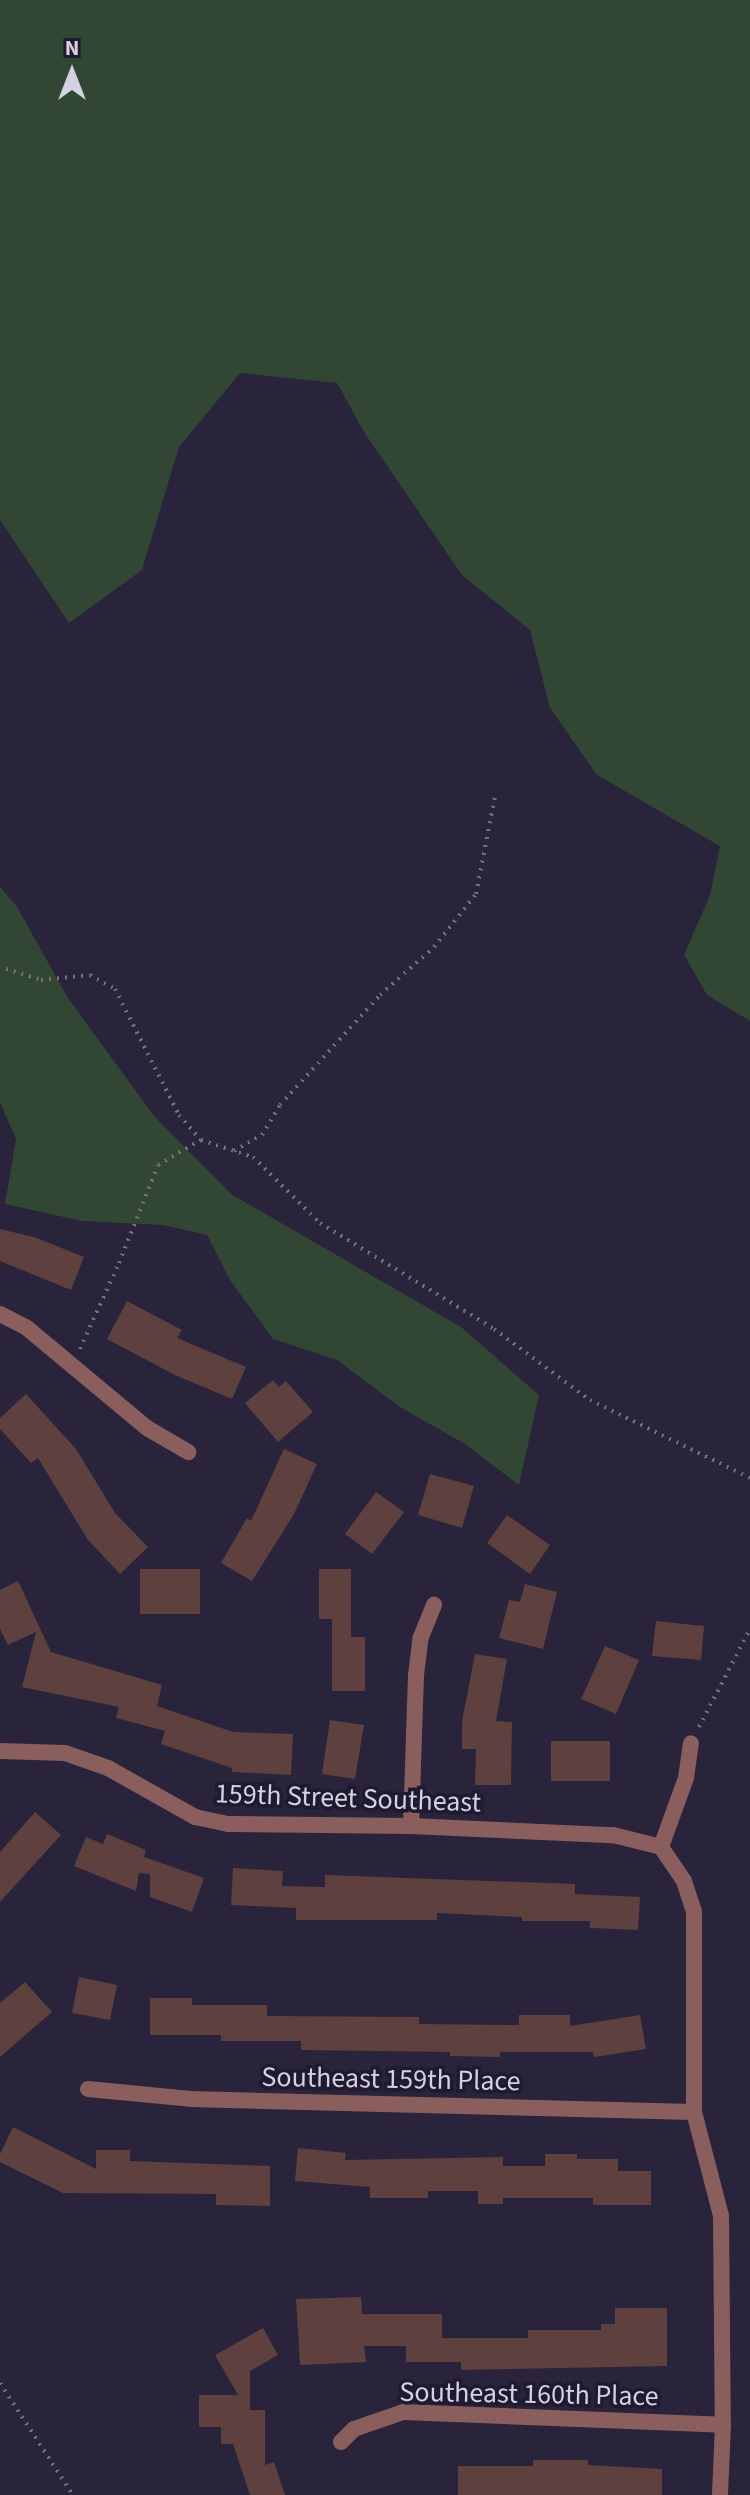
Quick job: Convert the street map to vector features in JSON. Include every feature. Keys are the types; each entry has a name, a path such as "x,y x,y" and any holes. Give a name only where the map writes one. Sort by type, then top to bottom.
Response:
{"street":[{"path":"0,1314 27,1328 147,1428 188,1452"},
{"path":"411,1826 416,1675 421,1637 434,1604"},
{"path":"691,1743 686,1778 661,1847 684,1881 694,1911 694,2112 721,2216 723,2425 720,2495"},
{"name":"159th Street Southeast","path":"0,1751 65,1753 108,1768 195,1817 229,1824 411,1826 613,1835 661,1847"},
{"name":"Southeast 159th Place","path":"88,2089 191,2099 694,2112"},
{"name":"Southeast 160th Place","path":"341,2442 354,2429 403,2412 723,2425"}],"path":[{"path":"234,1151 262,1135 280,1105 380,995 434,947 476,894 495,796"},
{"path":"6,969 41,980 90,975 115,989 179,1115 201,1140 253,1157 320,1223 494,1329 590,1400 750,1478"},
{"path":"72,1366 119,1263 158,1165 201,1140"},
{"path":"691,1743 750,1629"},
{"path":"0,2383 73,2495"}],"green space":[{"path":"0,0 750,0 750,1021 707,995 684,955 710,895 720,846 597,775 550,708 530,630 462,575 364,432 337,383 240,373 179,447 142,570 69,623 0,520"},
{"path":"0,887 16,905 68,998 154,1116 231,1194 461,1327 539,1395 519,1485 465,1444 400,1407 337,1360 273,1339 230,1280 207,1235 163,1225 82,1221 5,1204 16,1139 0,1102"}],"building":[{"path":"0,1229 34,1237 84,1257 71,1290 0,1261"},
{"path":"127,1301 182,1330 177,1338 246,1367 232,1399 175,1375 107,1339"},
{"path":"273,1380 279,1387 286,1381 313,1412 278,1442 245,1403"},
{"path":"26,1394 76,1449 115,1513 148,1547 120,1574 88,1540 38,1458 31,1463 0,1429 0,1418"},
{"path":"284,1449 317,1464 294,1514 252,1581 221,1563 247,1518 251,1521"},
{"path":"430,1474 474,1486 462,1528 418,1515"},
{"path":"376,1492 404,1512 372,1554 345,1534"},
{"path":"507,1515 550,1545 530,1574 487,1543"},
{"path":"140,1569 200,1569 200,1614 140,1614"},
{"path":"319,1569 351,1569 351,1637 365,1637 365,1691 332,1691 332,1619 319,1619"},
{"path":"18,1581 51,1652 162,1685 157,1706 233,1732 293,1734 291,1775 232,1772 232,1768 161,1744 165,1731 116,1718 119,1707 22,1687 36,1632 8,1645 0,1629 0,1590"},
{"path":"525,1584 557,1592 543,1649 499,1638 509,1600 520,1602"},
{"path":"656,1621 704,1626 701,1660 652,1656"},
{"path":"605,1646 639,1660 616,1714 581,1699"},
{"path":"475,1654 507,1659 496,1721 512,1722 511,1785 475,1785 476,1749 462,1749 462,1721"},
{"path":"330,1720 364,1725 355,1779 322,1774"},
{"path":"551,1741 610,1741 610,1781 551,1781"},
{"path":"35,1812 61,1835 0,1902 0,1852"},
{"path":"107,1834 146,1850 144,1857 204,1878 192,1912 150,1897 150,1874 139,1873 136,1891 74,1866 86,1837 103,1844"},
{"path":"233,1868 283,1871 282,1886 325,1887 325,1875 575,1884 575,1894 640,1897 638,1930 590,1928 590,1921 522,1921 522,1917 437,1913 437,1920 296,1920 296,1908 231,1905"},
{"path":"79,1977 117,1985 110,2020 72,2013"},
{"path":"25,1982 52,2012 0,2057 0,2003"},
{"path":"150,1998 192,1998 192,2005 267,2005 267,2016 419,2017 419,2024 519,2025 519,2015 570,2015 570,2026 640,2015 646,2049 594,2057 593,2052 500,2052 500,2057 450,2056 450,2052 301,2050 301,2041 221,2041 221,2035 150,2035"},
{"path":"13,2127 96,2169 96,2150 130,2150 130,2161 270,2166 270,2206 216,2205 216,2194 63,2193 0,2162 0,2154"},
{"path":"298,2148 346,2153 345,2160 503,2157 503,2166 545,2166 545,2154 577,2154 577,2159 618,2159 618,2171 651,2171 651,2205 593,2205 593,2198 503,2198 503,2204 478,2204 478,2191 428,2191 428,2198 370,2198 370,2187 295,2181"},
{"path":"361,2297 362,2314 442,2314 442,2338 528,2338 528,2330 601,2330 601,2324 615,2324 615,2308 667,2308 667,2366 461,2370 461,2362 406,2362 406,2346 364,2346 366,2362 300,2365 296,2299"},
{"path":"263,2328 278,2355 250,2371 250,2410 265,2410 265,2465 274,2462 285,2495 250,2495 233,2444 221,2444 221,2427 199,2427 199,2395 238,2395 215,2355"},
{"path":"533,2460 588,2460 588,2465 662,2469 662,2495 458,2495 458,2466 533,2466"}]}
